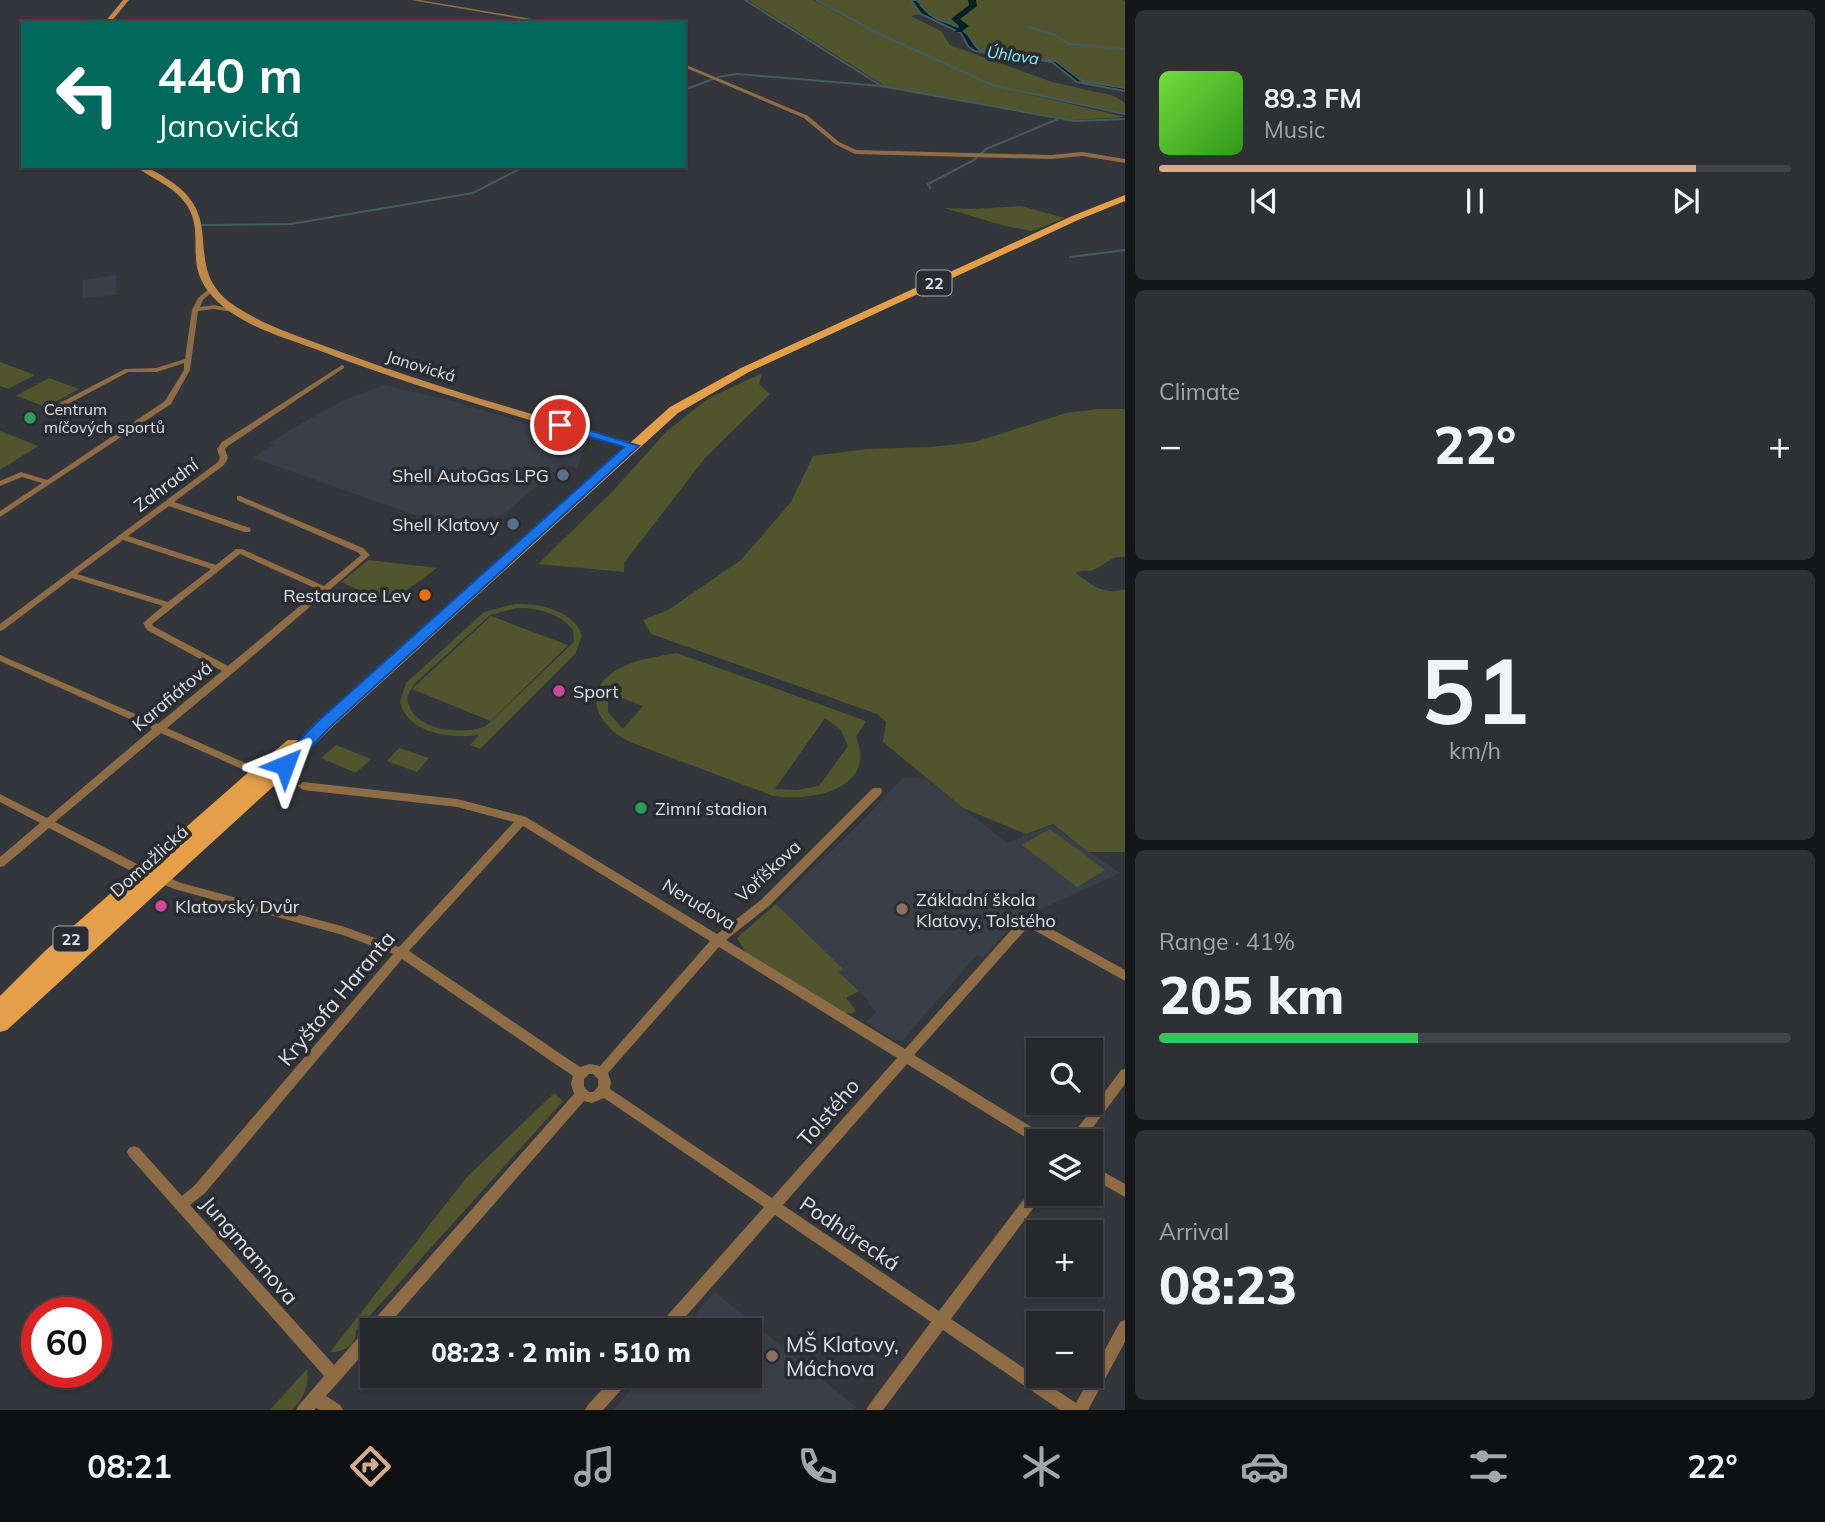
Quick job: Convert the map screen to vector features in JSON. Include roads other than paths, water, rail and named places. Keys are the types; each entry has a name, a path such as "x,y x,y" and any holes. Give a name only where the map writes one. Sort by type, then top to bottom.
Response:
{"main road":[{"path":"109,21 125,0"},
{"path":"142,168 176,189 193,208 197,222 199,266 211,290"},
{"name":"22","path":"633,446 674,410 745,370 1074,218 1125,198"},
{"name":"Janovická","path":"211,290 233,310 266,326 374,368 633,446"},
{"name":"Domažlická","path":"0,1009 41,966 270,780 323,726 633,446"},
{"name":"Domažlická","path":"0,1024 153,876"}],"street":[{"path":"413,0 541,21"},
{"path":"686,66 806,117 838,143 855,152 1051,157 1082,154 1125,161"},
{"path":"0,515 168,402 183,380 195,310 200,299 211,290"},
{"path":"195,310 214,307 233,310"},
{"path":"54,408 127,370 157,370 188,360"},
{"name":"Zahradní","path":"0,628 223,461 221,449 225,444 342,367"},
{"path":"0,484 22,474 47,482"},
{"name":"Karafiátová","path":"0,863 366,555 240,498"},
{"path":"168,502 247,530"},
{"path":"122,537 217,568"},
{"path":"230,671 148,626 150,619 217,568 235,550 325,590"},
{"path":"72,575 168,605"},
{"path":"0,658 248,768"},
{"name":"Nerudova","path":"303,786 457,803 522,820 1026,1131"},
{"name":"Voříškova","path":"601,1073 719,939 765,903 877,791"},
{"path":"0,798 153,876 178,886 345,931 401,951 580,1074"},
{"name":"Kryštofa Haranta","path":"182,1204 200,1189 401,951 522,820"},
{"name":"Tolstého","path":"675,1318 1024,923 1035,925 1125,976"},
{"path":"592,1070 601,1073 607,1081 604,1091 596,1096 583,1093 576,1084 580,1074 592,1070"},
{"path":"1084,1129 1125,1074"},
{"name":"Podhůrecká","path":"604,1091 1073,1410"},
{"path":"385,1318 583,1093"},
{"name":"Jungmannova","path":"134,1152 334,1376"},
{"path":"1103,1178 1125,1191"},
{"path":"874,1410 1027,1206"},
{"path":"1080,1410 1125,1327"},
{"path":"335,1410 309,1404 360,1347"},
{"path":"593,1410 613,1388"}],"water":[{"name":"Úhlava","path":"911,0 917,0 936,18 965,32 980,50 1056,61 1082,81 1125,88 1125,91 1077,82 1052,62 975,51 968,46 961,33 921,14"}],"waterway":[{"path":"745,0 880,85"},
{"path":"816,0 871,30 995,86 1125,114"},
{"path":"958,30 965,26 955,19 973,6 972,0"},
{"path":"1026,26 1055,35 1069,44 1125,49"},
{"path":"718,77 737,74 881,86 1074,121 1125,119"},
{"path":"686,89 713,79"},
{"path":"930,188 928,184 974,160 986,149 1058,119"},
{"path":"202,225 291,224 473,193 521,168"},
{"path":"1070,257 1125,250"}],"place":[{"name":"Centrum míčových sportů","path":"30,418"},
{"name":"Shell AutoGas LPG","path":"563,475"},
{"name":"Shell Klatovy","path":"513,524"},
{"name":"Restaurace Lev","path":"425,595"},
{"name":"Sport","path":"559,691"},
{"name":"Zimní stadion","path":"641,808"},
{"name":"Klatovský Dvůr","path":"161,906"},
{"name":"Základní škola Klatovy, Tolstého","path":"902,909"},
{"name":"MŠ Klatovy, Máchova","path":"772,1356"}]}
